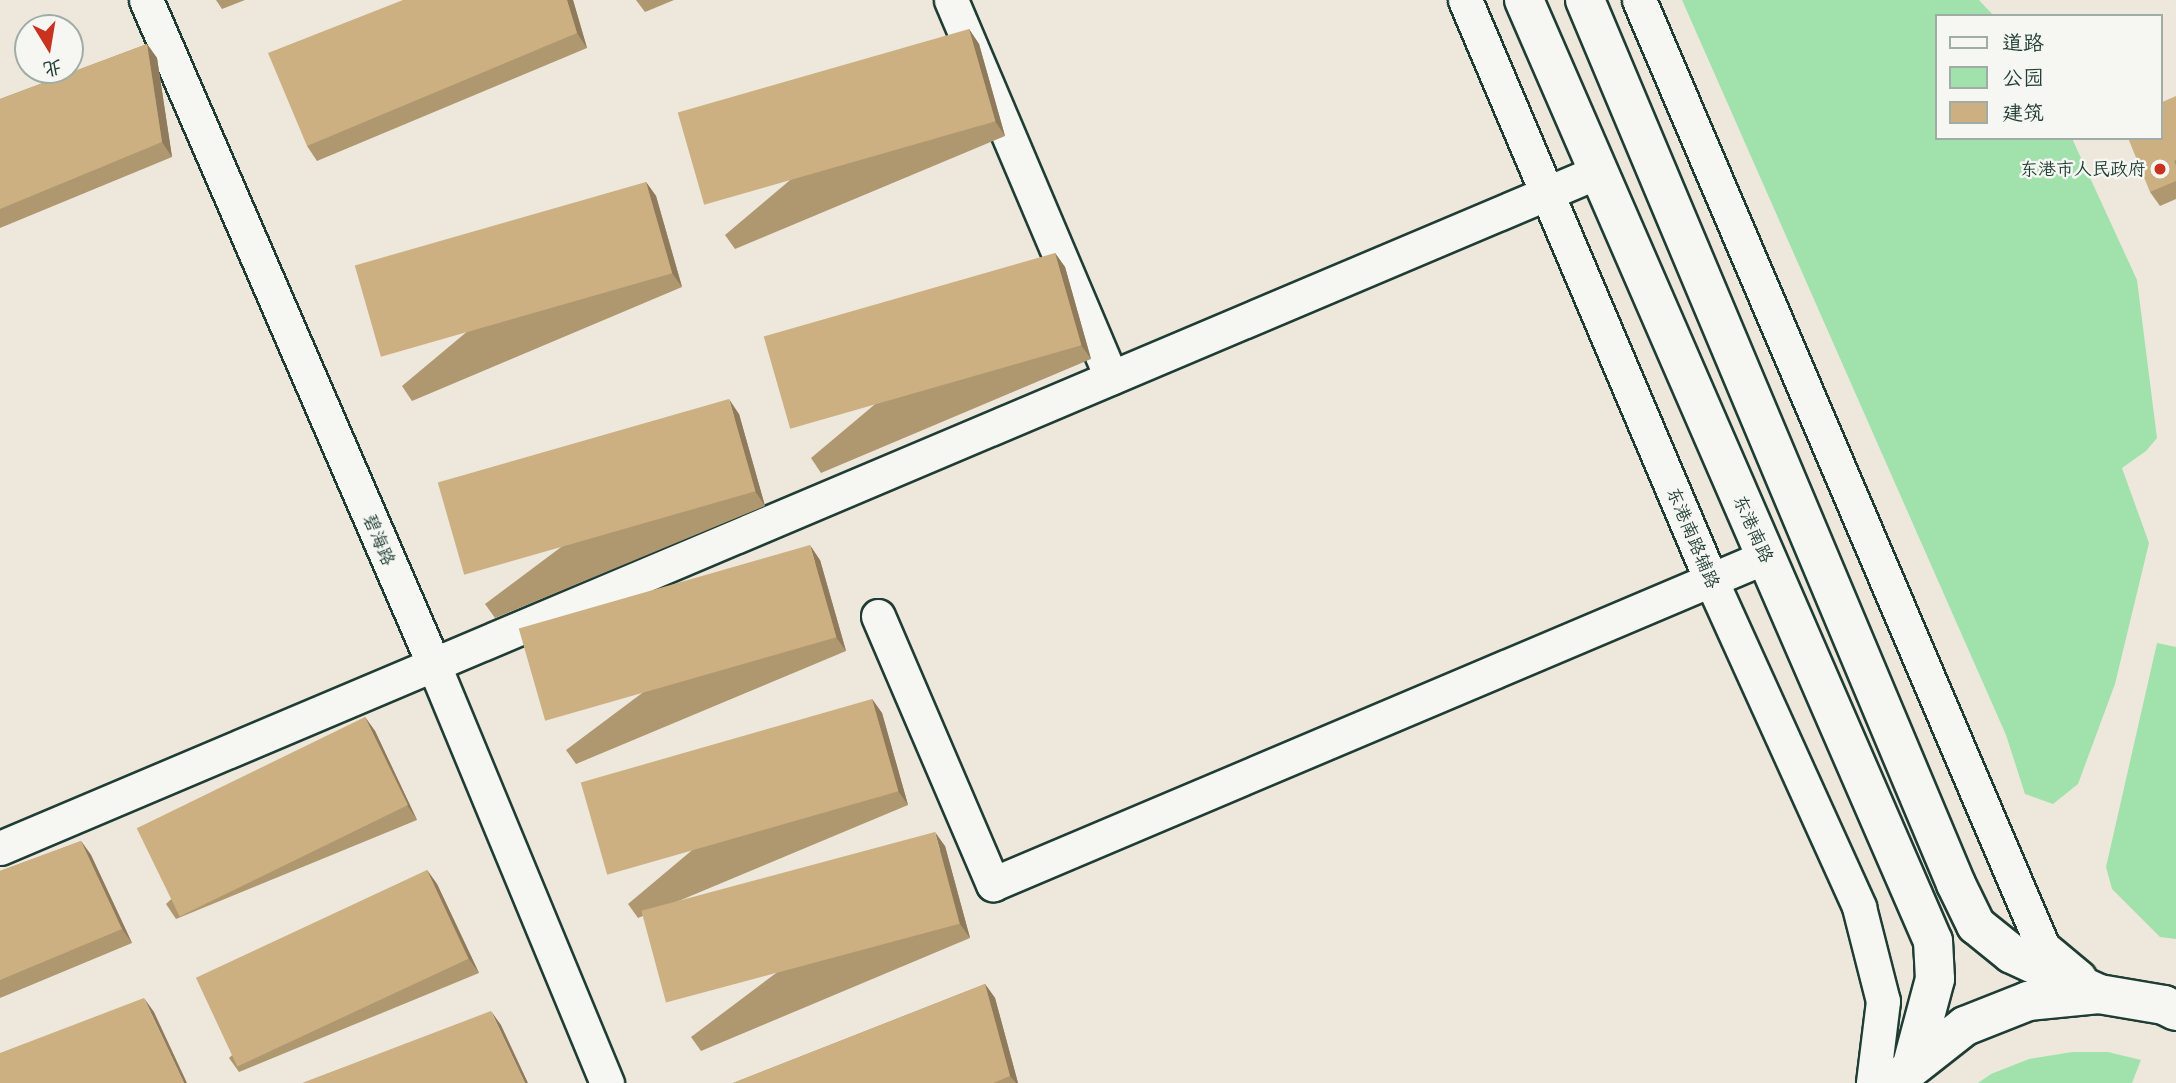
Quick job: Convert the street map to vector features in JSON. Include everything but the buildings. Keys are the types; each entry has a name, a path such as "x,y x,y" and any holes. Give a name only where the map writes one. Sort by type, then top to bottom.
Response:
{"main road":[{"name":"东港南路","path":"1524,0 1933,941 1935,979 1905,1074"},
{"path":"1585,0 1956,884 1976,925 2012,954 2099,994 2164,1005 2176,1011"},
{"path":"1905,1074 1965,1026 2028,1001 2099,994"}],"street":[{"name":"碧海路","path":"146,0 433,663 607,1083"},
{"path":"951,0 1111,377"},
{"name":"东港南路辅路","path":"1465,0 1711,580 1859,907 1883,1001 1873,1083"},
{"path":"1639,0 2043,947 2099,994"},
{"path":"0,848 1597,172"},
{"path":"878,616 993,884 1765,557"}],"green space":[{"path":"1682,0 1979,0 1992,14 1934,14 1934,140 2073,140 2137,280 2157,438 2146,451 2122,468 2149,543 2115,684 2078,784 2053,804 2025,794 2006,735"},
{"path":"2157,643 2176,647 2176,939 2160,937 2112,889 2106,867"},
{"path":"2072,1052 2108,1052 2141,1060 2132,1083 1978,1083 1991,1074 2029,1059"}],"place":[{"name":"东港市人民政府","path":"2160,169"}]}
